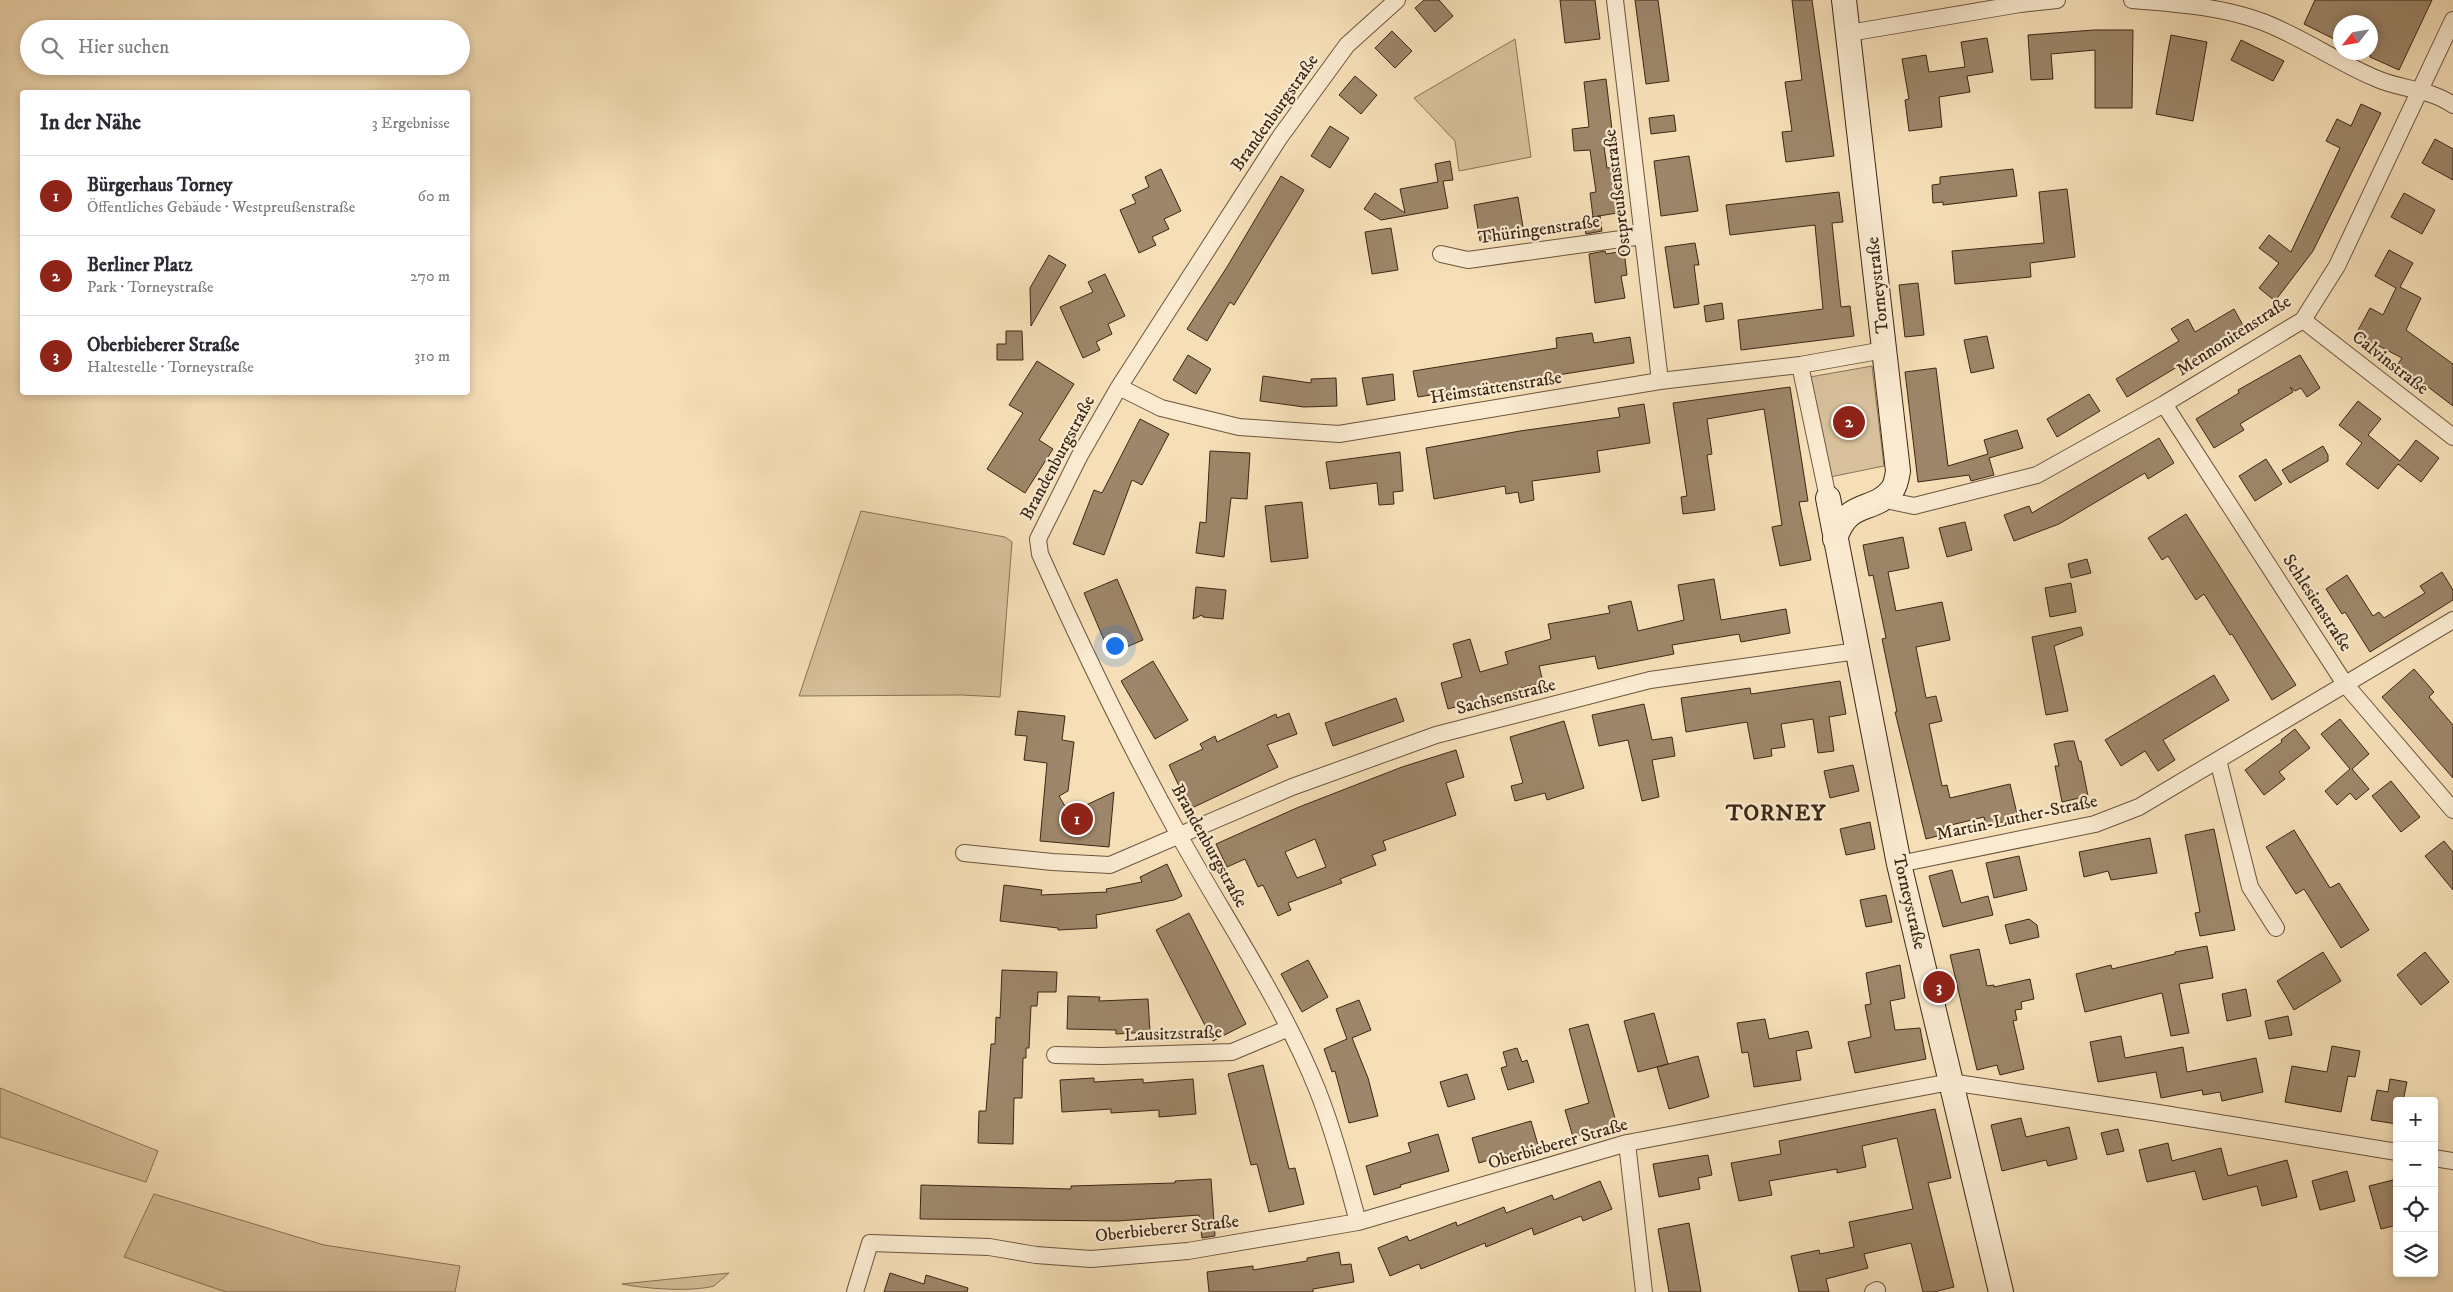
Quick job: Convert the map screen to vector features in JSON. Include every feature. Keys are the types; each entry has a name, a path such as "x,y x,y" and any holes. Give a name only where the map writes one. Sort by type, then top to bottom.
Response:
{"street":[{"name":"Brandenburgstraße","path":"1358,1222 1339,1153 1317,1089 1289,1028 1179,836 1102,690 1040,554 1038,539 1080,455 1119,387 1280,137 1347,45 1397,0"},
{"name":"Ostpreußenstraße","path":"1616,0 1660,381"},
{"name":"Torneystraße","path":"1835,539 1844,518 1854,511 1881,499 1893,489 1898,471 1844,0"},
{"path":"1849,33 2020,4 2057,0"},
{"path":"2132,0 2207,6 2263,22 2375,78 2396,86 2441,96 2453,105"},
{"name":"Mennonitenstraße","path":"1881,499 1914,506 2037,475 2164,404 2303,320 2337,266 2453,20"},
{"name":"Thüringenstraße","path":"1441,254 1468,260 1643,236"},
{"name":"Calvinstraße","path":"2303,320 2453,437"},
{"name":"Heimstättenstraße","path":"1119,387 1161,408 1239,427 1339,434 1660,381 1800,364 1884,350"},
{"name":"Torneystraße","path":"1800,364 1899,864 2001,1292"},
{"name":"Schlesienstraße","path":"2164,404 2346,684 2453,810"},
{"name":"Martin-Luther-Straße","path":"1899,864 2095,824 2139,807 2453,620"},
{"name":"Sachsenstraße","path":"964,853 1052,862 1110,865 1292,787 1436,735 1650,680 1857,651"},
{"path":"2218,760 2250,887 2276,928"},
{"name":"Lausitzstraße","path":"1055,1055 1112,1056 1232,1052 1289,1028"},
{"name":"Oberbieberer Straße","path":"855,1292 870,1243 989,1247 1036,1255 1092,1259 1188,1251 1358,1222 1626,1144 1950,1082 2152,1112 2393,1151"},
{"path":"1626,1144 1644,1292"},
{"path":"2438,1159 2453,1161"}],"shaded area":[{"path":"1515,39 1531,157 1459,171 1455,141 1414,98"},
{"path":"1872,366 1884,466 1830,477 1810,377"},
{"path":"861,511 1005,537 1012,542 1000,697 962,695 799,696"},
{"path":"0,1088 158,1151 146,1182 0,1137"},
{"path":"154,1194 324,1245 460,1266 455,1292 226,1292 124,1257"},
{"path":"729,1273 714,1286 705,1288 669,1289 622,1284"}],"building":[{"path":"1424,0 1439,0 1453,16 1435,32 1415,8"},
{"path":"1560,0 1595,0 1600,39 1565,43"},
{"path":"1635,0 1658,0 1669,81 1646,84"},
{"path":"1792,0 1812,0 1834,156 1786,162 1782,132 1792,131 1785,82 1802,80"},
{"path":"2315,0 2432,0 2399,70 2377,60 2378,15 2333,15 2333,38 2304,24"},
{"path":"2094,30 2133,30 2132,108 2095,108 2095,50 2051,54 2053,79 2031,80 2028,35"},
{"path":"1392,31 1412,51 1395,68 1375,48"},
{"path":"2171,35 2207,42 2193,121 2156,114"},
{"path":"1987,38 1993,72 1967,76 1970,92 1939,97 1942,127 1909,131 1905,100 1909,99 1902,59 1926,55 1929,72 1965,67 1961,42"},
{"path":"2241,40 2284,61 2273,81 2231,60"},
{"path":"1355,76 1377,95 1361,114 1339,95"},
{"path":"1606,79 1613,138 1603,139 1607,168 1616,167 1623,212 1593,217 1590,193 1596,192 1590,150 1574,151 1572,129 1589,127 1584,82"},
{"path":"2361,104 2381,113 2313,251 2275,301 2259,288 2279,263 2259,248 2269,235 2291,252 2340,148 2326,141 2337,119 2351,126"},
{"path":"1674,115 1676,131 1651,134 1649,118"},
{"path":"1330,126 1349,138 1330,168 1311,156"},
{"path":"2435,139 2453,149 2453,180 2422,163"},
{"path":"1689,156 1698,211 1661,216 1654,161"},
{"path":"1450,161 1453,180 1443,181 1448,208 1381,220 1364,209 1375,193 1405,213 1400,189 1438,182 1435,164"},
{"path":"1161,169 1181,211 1164,219 1169,229 1152,237 1156,245 1139,253 1120,210 1136,203 1132,195 1149,187 1145,177"},
{"path":"2013,169 2017,196 1943,205 1943,202 1933,203 1932,185 1940,184 1940,177"},
{"path":"1281,176 1304,190 1234,305 1230,302 1207,341 1187,329 1227,267"},
{"path":"2067,189 2075,257 2030,263 2031,277 1955,284 1952,251 2044,243 2039,192"},
{"path":"1839,192 1843,222 1832,223 1841,307 1850,306 1854,336 1741,350 1738,320 1823,309 1815,225 1730,235 1726,205"},
{"path":"2404,193 2435,210 2422,234 2391,217"},
{"path":"1518,197 1524,233 1480,241 1474,205"},
{"path":"1600,216 1602,231 1586,234 1583,218"},
{"path":"1391,228 1398,270 1372,274 1365,232"},
{"path":"1695,243 1699,265 1694,265 1699,304 1674,308 1665,247"},
{"path":"2389,250 2413,263 2400,287 2421,298 2406,330 2453,364 2453,406 2398,364 2402,358 2356,334 2370,308 2383,315 2396,288 2375,276"},
{"path":"1605,251 1606,254 1624,251 1627,275 1621,276 1625,298 1595,303 1589,254"},
{"path":"1049,255 1066,265 1031,326 1030,288"},
{"path":"1105,274 1125,316 1108,324 1112,334 1096,342 1100,350 1083,358 1060,307 1093,292 1088,282"},
{"path":"1918,283 1924,335 1905,337 1899,285"},
{"path":"1722,303 1724,319 1706,322 1704,306"},
{"path":"2234,309 2244,327 2127,397 2116,379 2179,341 2171,329 2188,319 2195,332"},
{"path":"1006,331 1022,331 1023,360 997,360 997,344 1006,344"},
{"path":"1592,333 1594,343 1630,337 1634,363 1418,397 1413,371 1557,348 1556,338"},
{"path":"1987,336 1994,368 1971,373 1964,340"},
{"path":"1188,355 1211,369 1196,394 1173,380"},
{"path":"2300,355 2320,388 2307,397 2301,388 2295,391 2290,387 2293,392 2240,424 2244,430 2214,448 2196,419 2239,393 2238,390"},
{"path":"1037,361 1074,384 1039,440 1053,449 1025,493 987,469 1023,413 1009,405"},
{"path":"1936,368 1948,466 1988,454 1984,440 2017,430 2023,448 1989,458 1994,475 1971,481 1969,475 1918,482 1905,372"},
{"path":"1393,374 1395,400 1367,405 1362,378"},
{"path":"1263,376 1311,383 1311,379 1336,378 1337,406 1304,407 1260,401"},
{"path":"1790,387 1808,501 1799,502 1811,560 1780,566 1772,527 1782,525 1764,409 1707,419 1712,454 1707,455 1715,510 1683,514 1681,497 1687,496 1673,403"},
{"path":"2089,394 2100,411 2057,437 2047,419"},
{"path":"2358,401 2381,419 2368,435 2400,461 2416,440 2439,458 2421,482 2398,464 2378,489 2346,464 2362,443 2339,425"},
{"path":"1644,404 1650,443 1597,451 1600,472 1532,481 1534,500 1520,503 1518,492 1506,494 1505,486 1434,499 1426,448 1520,431 1620,417 1618,408"},
{"path":"1140,419 1169,434 1142,485 1132,480 1104,555 1073,544 1094,490 1102,493"},
{"path":"2159,438 2174,463 2148,479 2145,473 2059,524 2014,541 2004,515 2029,506 2032,513"},
{"path":"2323,446 2328,455 2328,461 2290,483 2282,470"},
{"path":"1210,451 1250,453 1247,499 1231,498 1224,557 1196,553 1200,522 1206,523"},
{"path":"1400,452 1403,491 1393,492 1394,504 1379,505 1377,483 1330,489 1326,462"},
{"path":"2266,459 2282,484 2255,501 2239,476"},
{"path":"1302,502 1308,558 1271,562 1265,506"},
{"path":"2186,514 2296,685 2272,700 2232,634 2230,635 2204,594 2196,600 2168,556 2162,560 2148,538"},
{"path":"1965,522 1972,550 1947,557 1939,528"},
{"path":"1903,537 1909,568 1888,572 1896,611 1942,602 1950,640 1916,647 1926,698 1936,696 1942,721 1929,724 1942,786 1947,785 1950,798 2010,784 2018,818 1986,826 1984,817 1943,827 1945,834 1926,839 1895,712 1897,712 1882,639 1886,638 1873,575 1869,576 1863,545"},
{"path":"2087,559 2091,573 2071,578 2068,564"},
{"path":"2442,572 2453,590 2453,600 2370,652 2345,612 2342,614 2326,589 2347,575 2373,616 2379,612 2384,618 2425,593 2420,586"},
{"path":"1117,579 1143,640 1110,654 1084,593"},
{"path":"1714,579 1721,620 1786,609 1790,633 1741,642 1739,634 1672,645 1674,654 1598,669 1595,656 1539,666 1543,682 1448,709 1441,683 1462,677 1453,644 1470,639 1480,672 1508,664 1505,652 1551,639 1548,624 1610,613 1608,606 1631,601 1638,631 1684,620 1678,585"},
{"path":"2071,583 2076,612 2050,617 2045,588"},
{"path":"1196,587 1226,590 1223,619 1203,617 1202,615 1193,619"},
{"path":"2081,627 2083,635 2054,646 2068,711 2046,715 2032,637"},
{"path":"1153,661 1188,720 1155,739 1121,681"},
{"path":"2414,669 2434,692 2429,697 2453,725 2453,778 2382,697"},
{"path":"2214,675 2229,700 2163,740 2175,760 2158,771 2145,751 2121,766 2105,740"},
{"path":"1840,681 1846,714 1829,717 1834,751 1818,753 1813,719 1781,724 1785,747 1771,749 1772,756 1754,759 1747,722 1686,732 1681,698 1750,688 1751,694"},
{"path":"1396,698 1404,721 1333,746 1325,723"},
{"path":"1644,704 1652,740 1672,737 1675,756 1652,760 1659,797 1642,801 1628,740 1599,746 1592,715"},
{"path":"1018,711 1065,716 1062,740 1074,742 1068,791 1059,796 1069,813 1114,792 1109,847 1040,841 1047,763 1024,760 1027,736 1015,735"},
{"path":"1289,713 1297,734 1267,745 1278,767 1190,809 1169,765 1203,749 1200,744 1215,736 1217,742 1276,714 1277,718"},
{"path":"2340,719 2369,754 2352,769 2369,789 2356,800 2350,793 2337,805 2325,791 2350,769 2321,734"},
{"path":"1564,721 1584,788 1547,800 1545,793 1515,801 1511,786 1523,783 1510,737"},
{"path":"2295,729 2310,748 2279,772 2285,779 2264,795 2245,770 2282,742 2281,740"},
{"path":"2074,741 2079,761 2081,761 2088,796 2062,802 2055,766 2059,766 2054,744"},
{"path":"1456,750 1464,777 1446,783 1456,815 1383,841 1386,850 1372,855 1376,865 1340,879 1342,883 1288,903 1291,910 1278,916 1263,885 1258,887 1245,859 1227,867 1216,844 1299,807 1402,767","holes":["1315,839 1326,867 1297,878 1285,852"]},
{"path":"1853,765 1859,791 1830,798 1824,771"},
{"path":"2391,781 2420,817 2401,832 2372,796"},
{"path":"1870,822 1875,849 1846,855 1840,829"},
{"path":"2214,829 2235,930 2200,936 2195,913 2200,912 2185,835"},
{"path":"2294,830 2330,888 2339,883 2369,930 2341,948 2304,889 2296,894 2266,847"},
{"path":"2150,838 2157,873 2111,880 2108,871 2084,877 2079,852"},
{"path":"2444,841 2453,852 2453,890 2425,856"},
{"path":"2019,856 2027,890 1994,898 1986,863"},
{"path":"1167,864 1182,896 1174,900 1096,915 1097,928 1058,930 1058,928 1000,921 1004,885 1042,890 1041,895 1107,892 1106,889 1142,882 1140,877"},
{"path":"1952,870 1961,903 1988,896 1993,915 1943,927 1929,876"},
{"path":"1886,895 1892,922 1866,927 1860,900"},
{"path":"1189,913 1246,1024 1213,1041 1156,930"},
{"path":"2029,919 2037,925 2039,937 2010,944 2005,925"},
{"path":"2207,946 2213,978 2179,984 2189,1033 2171,1036 2162,993 2085,1012 2076,974 2111,965 2112,969 2175,954 2175,952"},
{"path":"1979,949 1987,986 1994,985 1994,987 2030,979 2034,999 2021,1002 2022,1009 2015,1010 2017,1020 2013,1021 2024,1069 2000,1075 1997,1065 1977,1070 1950,955"},
{"path":"2323,952 2341,981 2294,1010 2277,981"},
{"path":"2425,952 2449,982 2421,1005 2397,975"},
{"path":"1308,960 1328,997 1302,1012 1281,974"},
{"path":"1900,965 1905,998 1890,1001 1895,1030 1920,1028 1926,1059 1855,1073 1848,1042 1871,1037 1865,1005 1871,1004 1866,973"},
{"path":"1002,970 1057,972 1056,992 1038,992 1037,1006 1031,1006 1029,1048 1026,1048 1026,1058 1023,1058 1022,1098 1014,1098 1013,1144 978,1143 979,1111 986,1111 991,1044 995,1044 996,1017 1000,1018"},
{"path":"2246,989 2251,1016 2227,1021 2222,994"},
{"path":"1068,996 1100,997 1099,1001 1148,999 1150,1032 1116,1034 1116,1030 1067,1029"},
{"path":"1359,1000 1371,1030 1352,1038 1368,1078 1378,1116 1349,1123 1335,1071 1332,1072 1324,1049 1347,1039 1336,1009"},
{"path":"1654,1013 1668,1064 1638,1072 1624,1021"},
{"path":"2288,1016 2292,1035 2269,1039 2265,1021"},
{"path":"1765,1019 1769,1039 1808,1031 1812,1048 1796,1051 1801,1080 1754,1087 1748,1052 1742,1053 1737,1023"},
{"path":"1588,1024 1617,1125 1573,1137 1565,1110 1589,1103 1569,1029"},
{"path":"2121,1036 2125,1058 2183,1047 2187,1072 2256,1058 2263,1092 2222,1101 2220,1092 2203,1095 2202,1090 2161,1098 2156,1072 2098,1082 2090,1042"},
{"path":"2332,1046 2360,1051 2355,1077 2348,1076 2341,1112 2285,1102 2292,1066 2327,1072"},
{"path":"1517,1048 1522,1062 1527,1060 1534,1082 1508,1090 1501,1068 1507,1066 1503,1052"},
{"path":"1698,1056 1709,1097 1669,1109 1657,1067"},
{"path":"1263,1065 1289,1169 1295,1168 1304,1204 1269,1212 1257,1164 1251,1165 1228,1074"},
{"path":"1467,1074 1475,1099 1448,1107 1440,1082"},
{"path":"1094,1078 1094,1082 1143,1079 1143,1083 1193,1079 1196,1114 1159,1117 1159,1110 1111,1113 1111,1109 1062,1112 1060,1080"},
{"path":"2390,1079 2407,1082 2404,1097 2393,1097 2393,1123 2371,1120 2377,1090 2388,1092"},
{"path":"1935,1109 1951,1178 1928,1183 1954,1287 1934,1292 1923,1292 1911,1243 1864,1254 1868,1268 1826,1279 1829,1292 1799,1292 1791,1256 1819,1250 1820,1254 1854,1247 1849,1222 1913,1209 1897,1138 1862,1146 1866,1167 1837,1173 1837,1169 1769,1181 1772,1195 1739,1201 1731,1163 1781,1154 1779,1141"},
{"path":"2021,1118 2026,1137 2069,1127 2077,1159 2048,1166 2046,1160 2002,1171 1991,1125"},
{"path":"1531,1121 1538,1145 1479,1163 1472,1138"},
{"path":"2118,1129 2124,1151 2107,1155 2101,1133"},
{"path":"1438,1134 1449,1171 1400,1185 1401,1187 1374,1195 1366,1166 1411,1152 1408,1143"},
{"path":"2168,1143 2172,1161 2221,1148 2228,1176 2287,1160 2297,1197 2262,1206 2257,1186 2203,1200 2195,1171 2147,1182 2139,1150"},
{"path":"1708,1155 1712,1175 1698,1178 1700,1189 1659,1197 1653,1164"},
{"path":"2347,1171 2355,1201 2320,1210 2312,1181"},
{"path":"1211,1179 1215,1236 1202,1238 1199,1215 1118,1221 920,1219 921,1185 1071,1189 1071,1186 1175,1183 1175,1181"},
{"path":"2393,1180 2393,1226 2381,1229 2369,1186"},
{"path":"1600,1181 1612,1209 1583,1221 1581,1216 1534,1235 1532,1228 1486,1247 1485,1243 1421,1269 1419,1264 1390,1276 1378,1248 1407,1236 1409,1241 1456,1222 1457,1226 1504,1207 1506,1213 1552,1195 1554,1200"},
{"path":"1689,1223 1701,1292 1669,1292 1658,1229"},
{"path":"1339,1252 1341,1265 1351,1264 1354,1282 1313,1289 1313,1292 1209,1292 1207,1272 1253,1266 1253,1270 1307,1261 1307,1258"},
{"path":"890,1273 924,1284 926,1275 968,1288 967,1292 884,1292"}],"place":[{"name":"Berliner Platz","path":"1849,422"},
{"name":"Bürgerhaus Torney","path":"1077,819"},
{"name":"Oberbieberer Straße","path":"1939,987"}],"district":[{"name":"TORNEY","path":"1776,813"}]}
